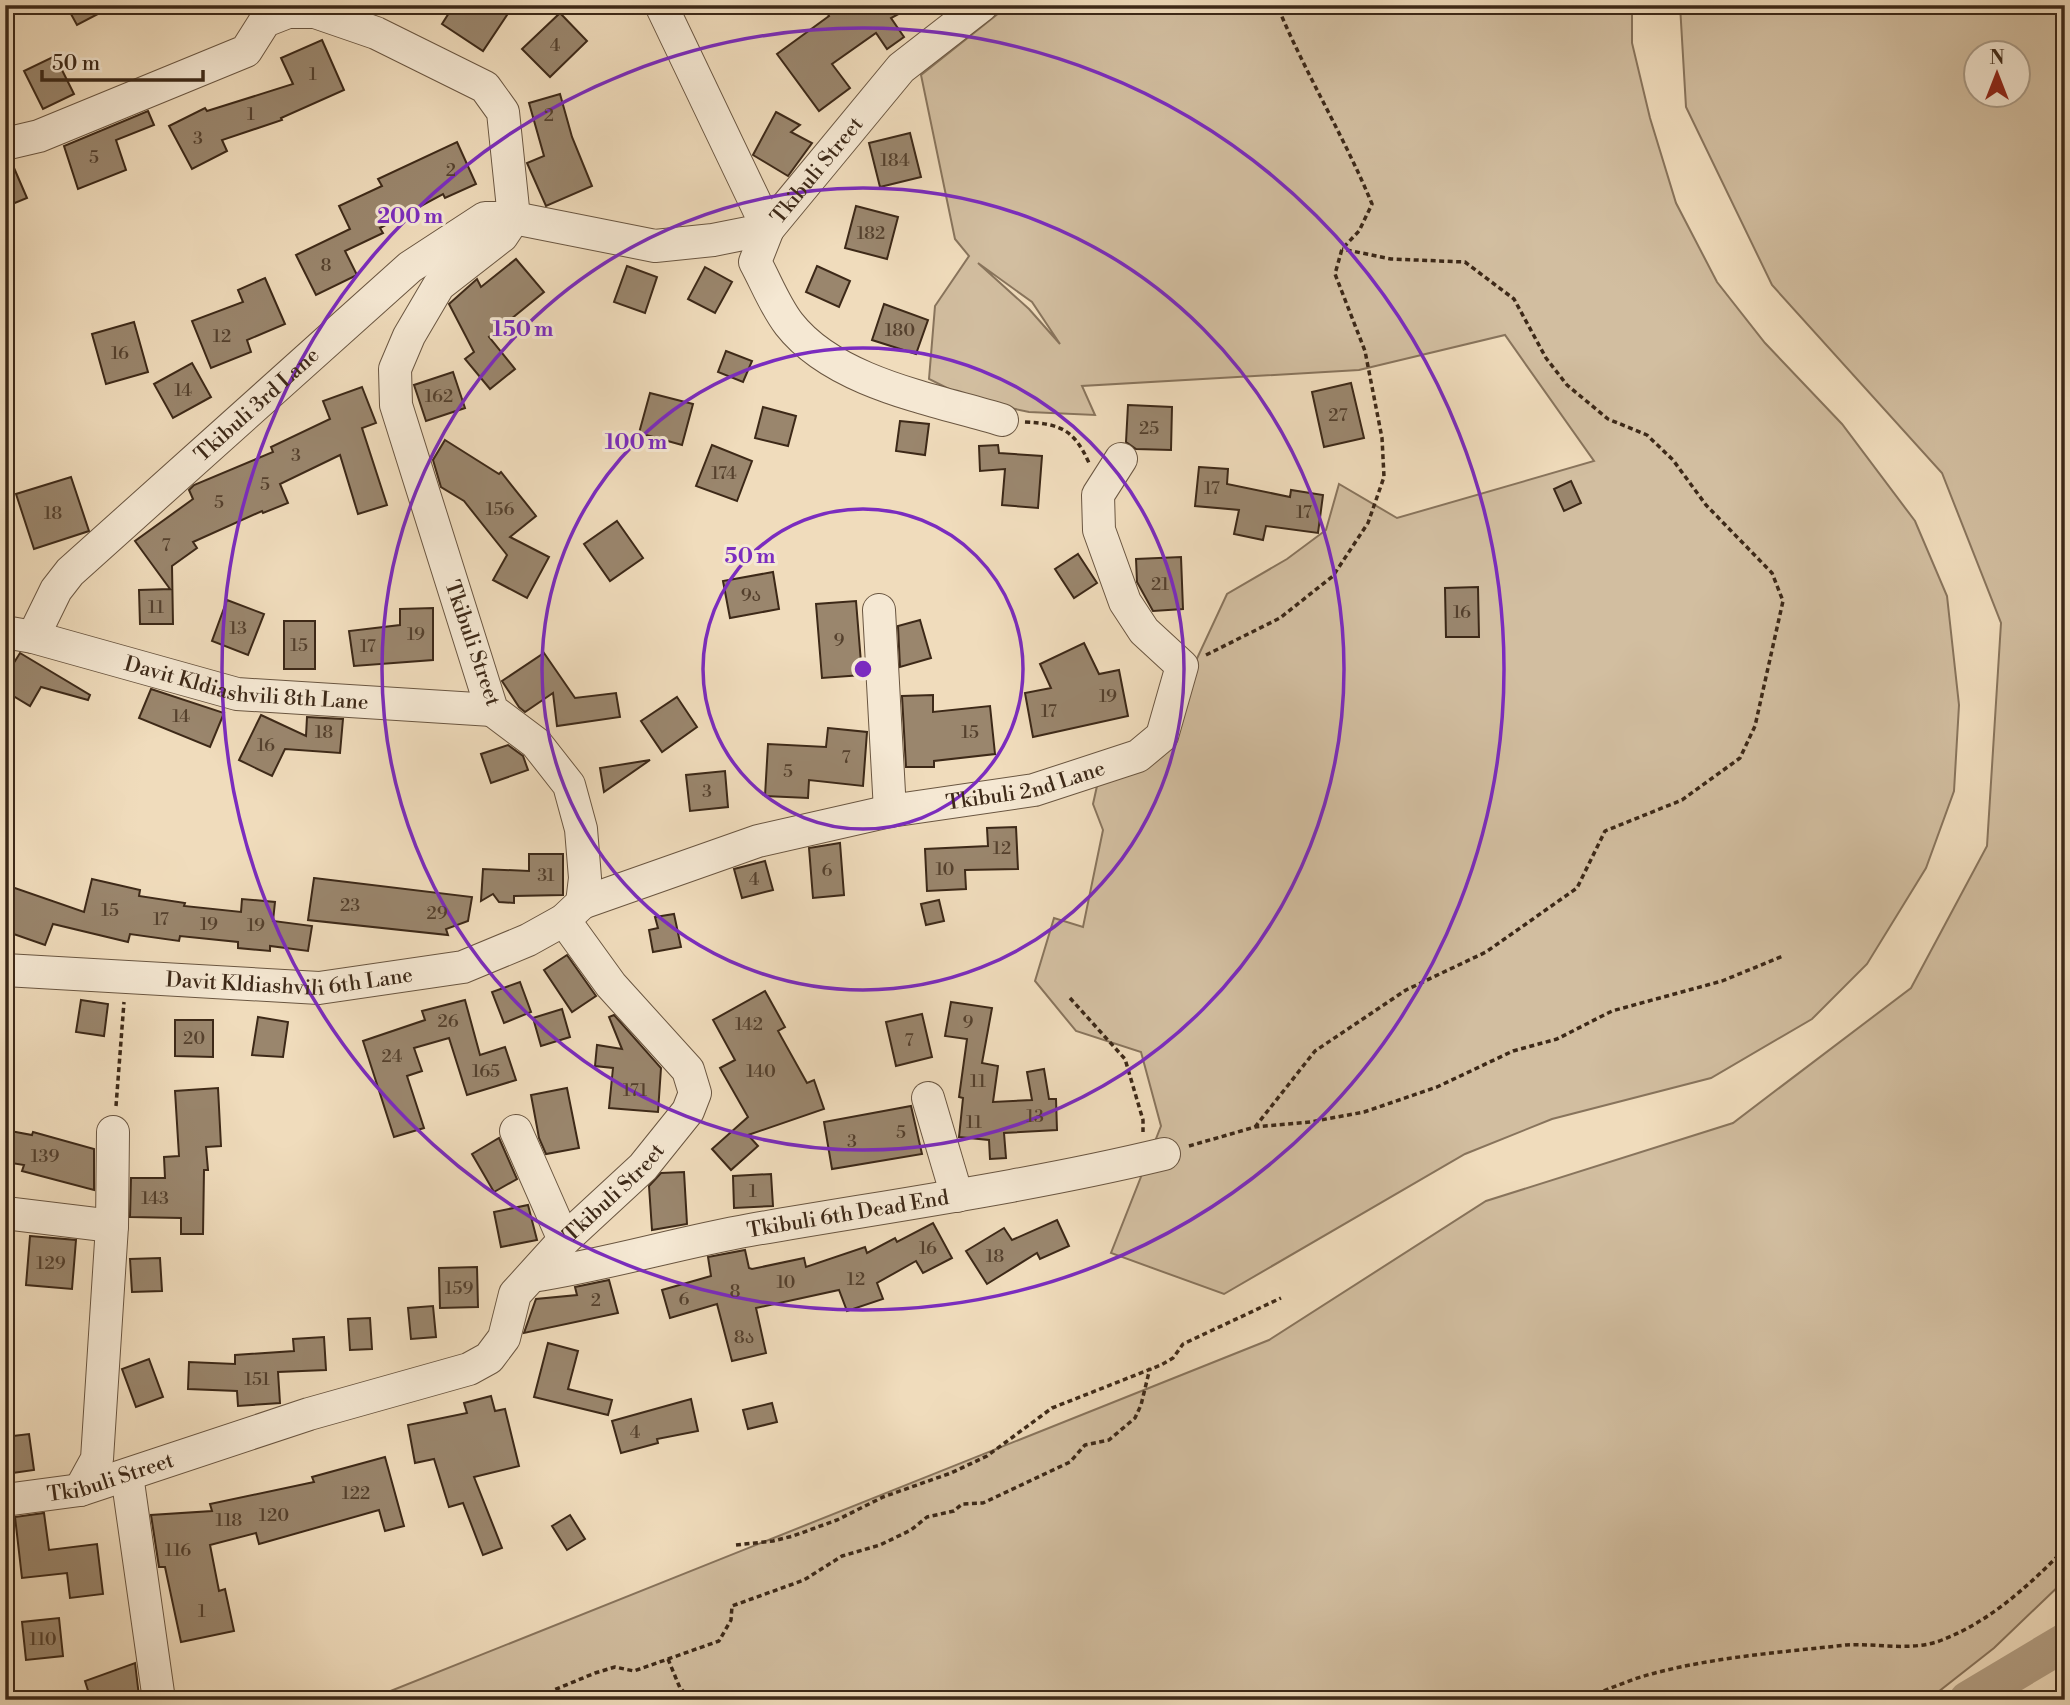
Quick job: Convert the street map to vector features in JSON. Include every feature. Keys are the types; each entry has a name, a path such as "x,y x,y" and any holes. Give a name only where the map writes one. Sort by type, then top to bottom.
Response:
{"street":[{"path":"661,5 768,229 755,262 788,323 821,356 858,375 1002,420"},
{"name":"Tkibuli Street","path":"5,1500 80,1490 309,1413 469,1369 489,1358 504,1338 516,1294 564,1240 643,1167 688,1111 695,1093 688,1070 611,985 573,911 585,878 581,829 569,785 536,743 492,710 396,405 395,369 409,336 439,285 502,236 514,218 655,246 713,240 768,229 901,68 982,5"},
{"path":"5,144 39,136 246,51 255,13 315,12 376,33 485,87 503,112 514,218"},
{"name":"Tkibuli 3rd Lane","path":"19,634 70,572 410,267 485,218 514,218"},
{"path":"1121,459 1098,495 1099,530 1125,602 1144,631 1182,666"},
{"path":"879,610 890,811"},
{"name":"Davit Kldiashvili 8th Lane","path":"19,634 237,694 492,710"},
{"name":"Tkibuli 2nd Lane","path":"573,911 758,841 890,811 1034,790 1138,756 1162,736 1182,666"},
{"name":"Davit Kldiashvili 6th Lane","path":"5,970 319,988 463,967 528,940 573,911"},
{"path":"928,1098 957,1196"},
{"path":"516,1131 564,1240"},
{"path":"80,1490 97,1459 112,1226 113,1132"},
{"name":"Tkibuli 6th Dead End","path":"532,1276 585,1268 666,1246 750,1230 1074,1176 1153,1156"},
{"path":"5,1213 112,1226"},
{"path":"127,1475 156,1686"}],"path":[{"path":"1182,666 1280,618 1333,576 1368,523 1384,477 1382,438 1365,351 1335,274 1342,249 1360,231 1372,204 1357,167 1317,93 1277,5"},
{"path":"1255,1127 1315,1051 1406,990 1486,952 1577,888 1605,831 1682,800 1740,758 1755,726 1783,601 1772,573 1706,505 1673,460 1647,435 1608,419 1567,385 1546,358 1514,299 1465,262 1391,259 1342,249"},
{"path":"1002,420 1054,423 1080,443 1098,495"},
{"path":"1070,998 1125,1059 1153,1156 1255,1127 1310,1122 1364,1112 1437,1087 1513,1051 1557,1039 1612,1011 1722,981 1783,956"},
{"path":"113,1132 126,977"},
{"path":"736,1545 793,1536 837,1520 883,1497 951,1473 986,1456 1052,1408 1105,1389 1113,1382 1173,1358 1183,1345 1281,1298"},
{"path":"542,1700 554,1690 595,1673 615,1667 634,1671 719,1641 728,1627 732,1606 743,1600 766,1595 804,1580 842,1556 880,1545 911,1530 927,1517 954,1511 962,1504 983,1503 1070,1462 1086,1445 1109,1440 1135,1418 1150,1368"},
{"path":"1580,1700 1655,1673 1755,1656 1849,1645 1900,1646 1938,1642 1983,1621 2036,1578 2065,1549"},
{"path":"668,1659 680,1688 692,1700"}],"shaded area":[{"path":"1009,5 1632,5 1632,43 1650,118 1676,203 1717,282 1765,343 1842,424 1915,521 1947,596 1959,705 1954,791 1926,868 1867,964 1812,1019 1711,1078 1552,1119 1465,1154 1224,1294 1111,1253 1161,1126 1141,1052 1076,1031 1035,981 1054,918 1083,927 1103,830 1093,804 1097,786 1167,743 1186,682 1227,594 1287,559 1326,530 1339,484 1397,518 1594,461 1505,335 1359,370 1082,386 1095,415 1029,412 969,399 929,379 935,306 969,256 955,239 921,75","holes":["978,263 1032,302 1060,344 1029,309"]},
{"path":"1680,5 2065,5 2065,1580 1994,1648 1938,1692 1888,1700 368,1700 1269,1340 1486,1201 1733,1123 1911,988 1987,846 2001,623 1942,473 1772,285 1686,107"}],"building":[{"path":"66,5 115,5 77,25"},
{"path":"454,5 492,5 507,15 483,51 442,24"},
{"path":"822,5 915,5 891,18 904,37 887,49 876,33 832,64 850,88 819,111 777,54 829,16"},
{"path":"560,13 587,41 550,77 522,49"},
{"path":"322,40 344,90 281,118 282,120 222,140 227,151 192,169 169,126 205,108 207,111 293,84 281,58"},
{"path":"55,56 74,94 43,109 24,71"},
{"path":"560,94 572,137 592,186 546,206 527,163 544,156 529,103"},
{"path":"148,111 154,125 116,140 126,170 78,189 64,146"},
{"path":"776,112 800,125 791,132 812,143 788,176 753,155"},
{"path":"910,133 921,177 880,187 869,143"},
{"path":"457,142 476,184 445,198 443,194 380,228 383,233 345,251 357,275 316,295 296,255 350,229 339,206 382,186 378,179"},
{"path":"11,161 27,198 5,207 5,162"},
{"path":"856,206 898,217 887,259 845,248"},
{"path":"516,259 544,292 489,337 515,369 490,389 465,359 474,352 449,304 477,279 481,287"},
{"path":"627,266 657,277 645,313 614,302"},
{"path":"817,266 850,281 839,307 806,292"},
{"path":"705,267 732,282 715,313 688,299"},
{"path":"265,278 285,324 247,340 251,352 211,368 192,321 243,302 238,290"},
{"path":"884,304 928,320 916,354 872,340"},
{"path":"134,322 148,372 106,384 92,334"},
{"path":"726,351 752,361 743,382 718,372"},
{"path":"192,363 211,397 173,418 154,384"},
{"path":"453,372 465,408 426,421 414,385"},
{"path":"1351,383 1364,438 1324,447 1312,392"},
{"path":"362,387 376,423 362,428 387,505 358,514 340,455 280,484 288,503 263,513 262,511 193,542 197,548 172,566 173,624 140,624 139,590 170,589 135,541 193,499 189,490 194,485 273,452 271,447 330,419 323,401"},
{"path":"650,393 693,404 682,445 639,433"},
{"path":"1128,405 1172,407 1171,450 1136,449 1126,442"},
{"path":"763,407 796,416 788,446 755,438"},
{"path":"900,421 929,424 925,455 896,451"},
{"path":"445,440 499,474 501,472 536,516 510,537 549,557 527,598 493,580 507,555 464,501 441,487 433,460"},
{"path":"712,445 752,461 737,501 696,486"},
{"path":"998,445 999,453 1042,456 1038,508 1002,505 1005,469 980,471 979,446"},
{"path":"1199,467 1228,469 1227,484 1290,497 1291,490 1323,495 1318,533 1266,526 1263,540 1234,534 1239,510 1195,506"},
{"path":"71,477 89,531 34,549 16,494"},
{"path":"1571,481 1581,503 1564,511 1554,489"},
{"path":"617,521 643,558 610,581 584,544"},
{"path":"1078,554 1097,583 1074,598 1055,569"},
{"path":"1181,557 1183,609 1153,611 1137,582 1136,559"},
{"path":"773,572 779,609 730,618 723,581"},
{"path":"1478,587 1479,637 1446,637 1445,588"},
{"path":"227,600 264,614 248,655 212,641"},
{"path":"856,601 862,675 822,678 816,604"},
{"path":"433,608 433,660 354,666 349,631 400,625 400,609"},
{"path":"920,620 931,658 900,667 898,626"},
{"path":"284,621 315,621 315,669 284,669"},
{"path":"1084,643 1099,674 1119,670 1128,716 1033,737 1025,693 1051,688 1040,664"},
{"path":"20,653 90,695 88,700 41,687 30,706 5,691 5,677"},
{"path":"544,653 575,698 616,693 620,717 557,726 553,693 525,712 519,707 502,681"},
{"path":"151,689 224,713 210,747 139,718"},
{"path":"933,695 933,712 990,706 995,754 934,761 934,767 906,767 902,696"},
{"path":"677,697 697,727 662,752 641,721"},
{"path":"261,715 306,736 307,717 343,719 340,753 285,749 272,776 239,760"},
{"path":"828,728 867,732 863,786 809,780 808,798 765,796 768,744 826,747"},
{"path":"508,745 523,756 528,770 491,783 481,754"},
{"path":"650,760 604,792 600,768"},
{"path":"725,771 728,807 690,811 686,775"},
{"path":"1016,827 1018,869 965,870 966,889 927,891 925,849 988,846 987,828"},
{"path":"840,843 844,895 813,898 809,848"},
{"path":"529,854 563,854 563,895 514,896 514,903 499,902 493,894 481,901 483,869 529,871"},
{"path":"765,861 773,890 742,898 734,869"},
{"path":"314,878 472,897 468,921 446,929 448,935 308,920"},
{"path":"92,879 140,890 139,896 185,903 184,906 241,912 242,899 275,902 273,921 312,926 308,951 270,946 270,951 238,948 238,942 180,936 179,941 130,934 128,942 53,924 45,945 5,931 5,907 12,887 84,912"},
{"path":"939,900 944,921 926,925 921,904"},
{"path":"674,914 681,947 653,952 649,930 658,928 655,917"},
{"path":"567,955 596,996 572,1012 544,970"},
{"path":"520,982 531,1012 504,1023 492,992"},
{"path":"765,991 785,1027 778,1031 807,1083 814,1080 824,1109 748,1135 758,1146 731,1170 712,1149 748,1117 720,1068 735,1060 713,1020"},
{"path":"81,1000 108,1004 104,1036 76,1032"},
{"path":"465,1000 480,1055 505,1047 516,1080 467,1095 449,1038 414,1048 422,1071 407,1076 424,1128 394,1137 363,1041 425,1020 422,1011"},
{"path":"951,1002 992,1008 982,1063 998,1066 993,1102 1032,1100 1027,1072 1044,1069 1049,1099 1056,1099 1057,1130 1004,1133 1006,1158 990,1159 989,1140 959,1137 963,1098 959,1097 967,1039 945,1036"},
{"path":"562,1009 570,1037 541,1046 533,1018"},
{"path":"922,1014 932,1057 896,1066 886,1022"},
{"path":"614,1015 661,1068 658,1112 609,1108 613,1068 595,1066 597,1045 622,1049 609,1017"},
{"path":"258,1017 288,1022 283,1057 252,1055"},
{"path":"175,1020 213,1020 213,1057 175,1056"},
{"path":"218,1088 221,1146 206,1147 208,1170 204,1170 203,1234 181,1234 181,1218 130,1217 131,1178 165,1178 164,1157 179,1156 175,1091"},
{"path":"567,1088 579,1148 546,1154 539,1138 531,1095"},
{"path":"911,1106 922,1154 832,1169 824,1122"},
{"path":"5,1130 32,1135 33,1132 94,1149 94,1190 22,1171 24,1165 5,1162"},
{"path":"499,1138 517,1179 494,1192 472,1154"},
{"path":"684,1172 687,1224 652,1230 649,1186 661,1173"},
{"path":"771,1174 773,1206 734,1208 733,1176"},
{"path":"528,1205 537,1240 501,1247 494,1212"},
{"path":"1057,1220 1069,1246 1040,1259 1037,1253 987,1284 966,1251 1004,1228 1012,1240"},
{"path":"933,1223 952,1258 923,1273 916,1261 877,1283 883,1299 847,1311 839,1290 756,1308 766,1353 732,1361 717,1304 670,1318 662,1290 711,1276 708,1257 745,1250 749,1268 752,1269 804,1258 806,1267 865,1247 867,1253 895,1238 897,1242"},
{"path":"30,1236 76,1240 72,1289 26,1285"},
{"path":"160,1258 162,1291 132,1292 130,1259"},
{"path":"477,1267 478,1307 440,1308 439,1268"},
{"path":"609,1280 618,1313 524,1333 536,1299 577,1295 575,1287"},
{"path":"433,1306 436,1337 411,1339 408,1308"},
{"path":"370,1318 372,1349 350,1350 348,1319"},
{"path":"324,1337 326,1370 278,1372 280,1403 238,1406 237,1391 188,1389 189,1362 235,1364 235,1355 294,1351 293,1339"},
{"path":"548,1343 578,1351 568,1389 612,1400 608,1415 534,1397"},
{"path":"149,1359 163,1397 136,1407 122,1369"},
{"path":"491,1396 495,1411 505,1409 519,1466 474,1477 502,1548 483,1555 463,1503 449,1507 434,1459 415,1463 408,1425 467,1413 464,1403"},
{"path":"691,1399 698,1431 657,1439 658,1443 621,1453 612,1421"},
{"path":"772,1403 777,1422 748,1429 743,1410"},
{"path":"29,1434 34,1470 5,1474 5,1437"},
{"path":"385,1457 404,1526 385,1531 379,1510 259,1544 256,1533 210,1545 219,1591 225,1589 234,1631 181,1642 165,1567 159,1567 151,1515 212,1511 210,1504 314,1482 312,1477"},
{"path":"44,1513 49,1550 97,1544 103,1594 70,1598 67,1573 22,1578 15,1517"},
{"path":"570,1515 585,1539 567,1550 552,1526"},
{"path":"59,1618 63,1656 26,1660 22,1622"},
{"path":"135,1663 139,1696 129,1700 91,1700 85,1681"}],"waterway":[{"path":"1968,1700 2065,1642"}]}
